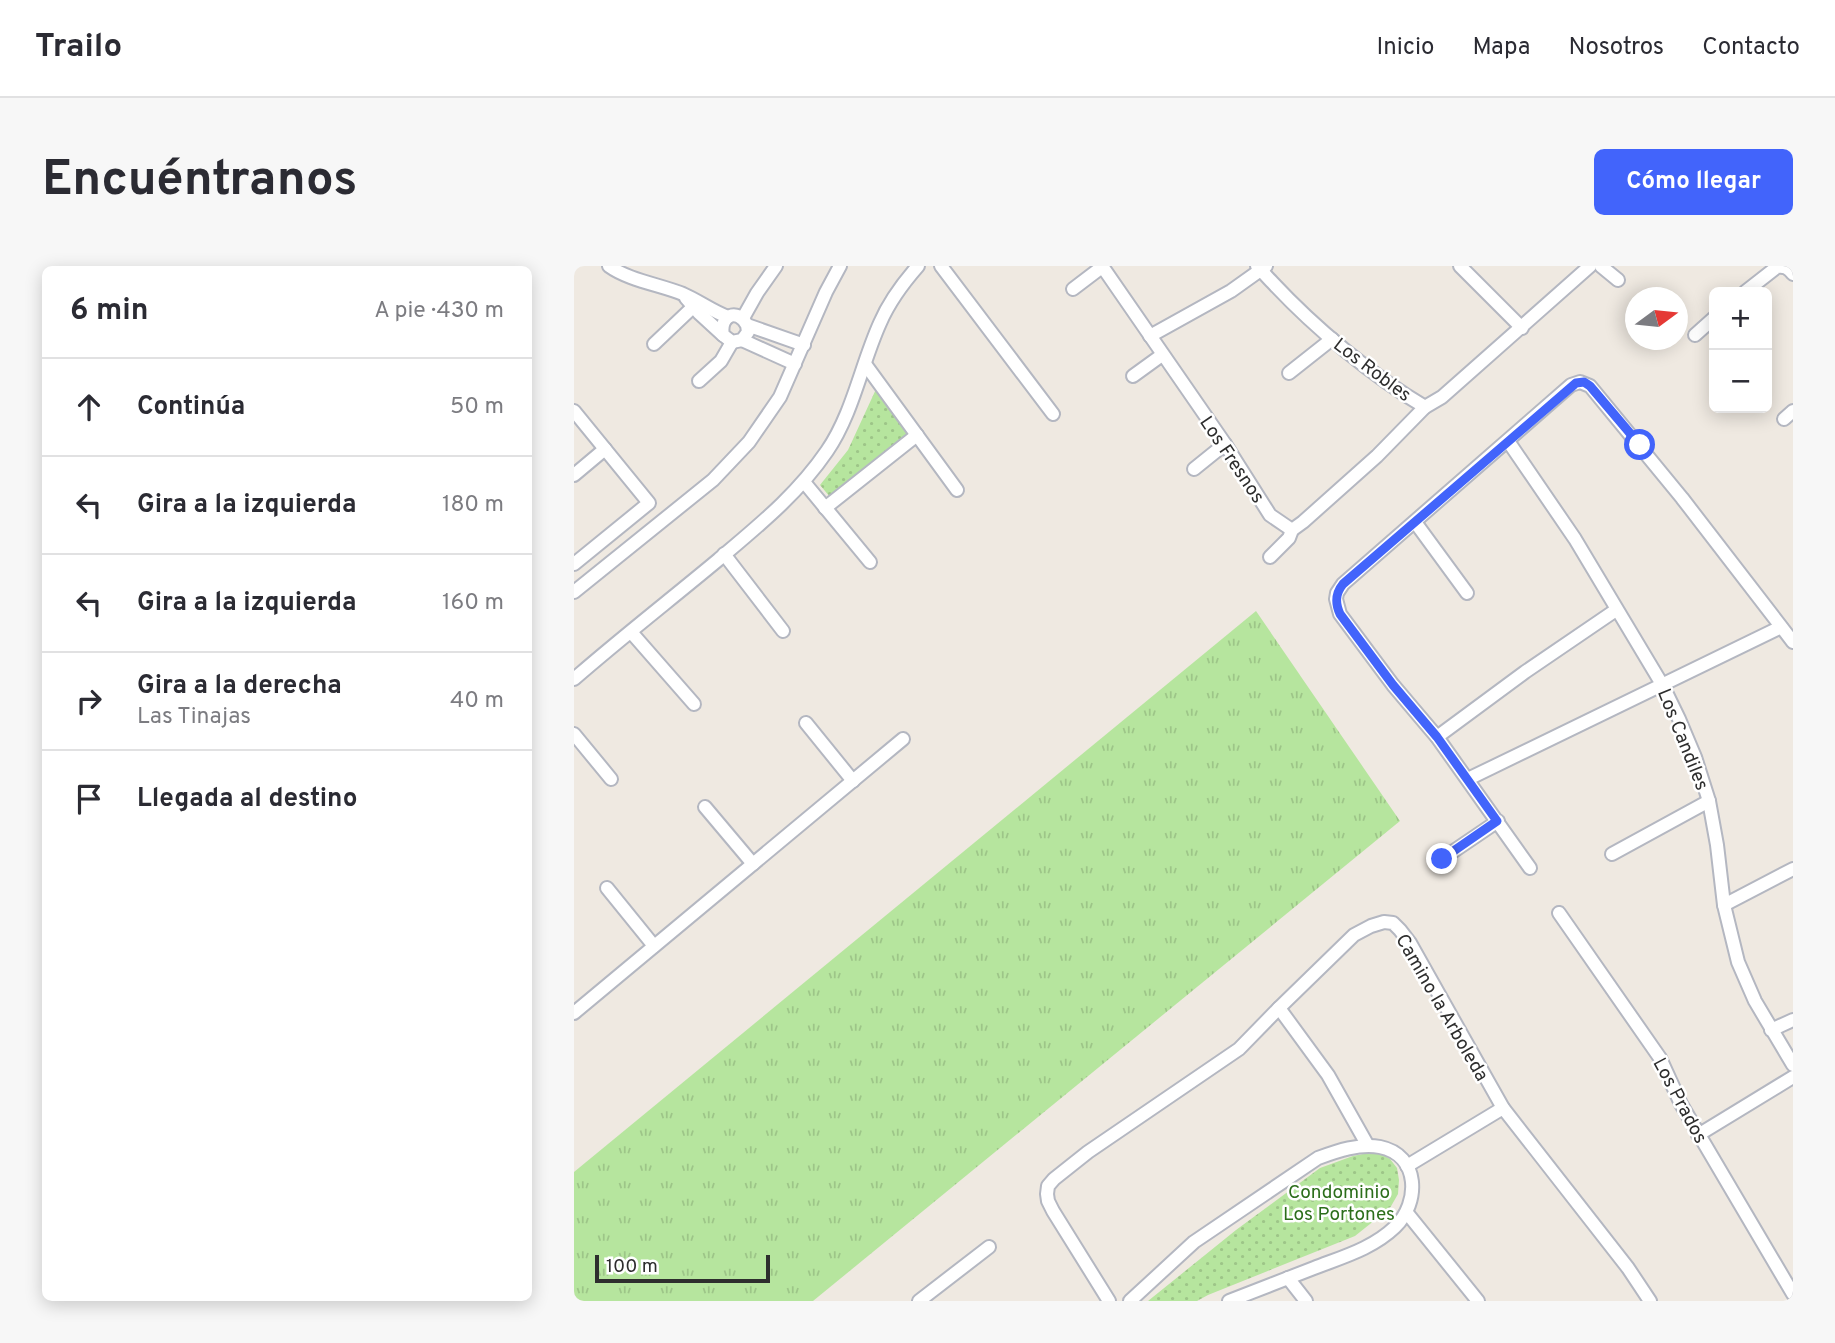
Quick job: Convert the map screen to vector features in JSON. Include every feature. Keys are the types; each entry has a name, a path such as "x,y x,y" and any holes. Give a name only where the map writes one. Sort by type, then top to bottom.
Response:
{"street":[{"path":"609,266 622,274 684,295 728,317"},
{"path":"699,381 721,361 732,339 748,332 745,321 757,293 776,266"},
{"path":"574,592 706,486 726,468 760,428 780,397 840,266"},
{"path":"574,679 764,522 804,482 838,432 880,322 895,295 918,266"},
{"path":"942,266 1053,414"},
{"path":"1073,289 1102,266"},
{"name":"Los Fresnos","path":"1102,266 1225,444 1270,515 1292,530"},
{"path":"1460,266 1522,328"},
{"name":"Los Robles","path":"1262,267 1272,283 1332,339 1404,395 1425,407 1441,397 1522,328 1590,266"},
{"path":"1601,266 1618,280"},
{"path":"1150,336 1231,291 1262,267"},
{"path":"1751,287 1777,267 1788,268 1793,274"},
{"path":"684,295 692,307 732,339 795,364"},
{"path":"654,344 692,307"},
{"path":"732,339 722,325 733,315 804,345"},
{"path":"1695,335 1709,322"},
{"path":"1289,373 1332,339"},
{"path":"1133,376 1162,355"},
{"path":"865,364 957,490"},
{"path":"1530,869 1468,779 1393,685 1340,614 1336,604 1337,593 1343,584 1572,385 1580,382 1590,386 1682,498 1793,642"},
{"path":"1270,556 1289,538 1292,530 1368,464 1425,407"},
{"path":"574,564 649,503 577,419"},
{"path":"825,508 917,435"},
{"name":"Los Candiles","path":"1508,442 1575,540 1663,686 1695,757 1709,801 1724,905 1738,962 1770,1030 1793,1065"},
{"path":"1194,469 1225,444"},
{"path":"574,475 605,449"},
{"path":"804,482 870,562"},
{"path":"1415,522 1467,593"},
{"path":"724,554 783,631"},
{"path":"1437,737 1616,610"},
{"path":"1468,779 1781,627"},
{"path":"631,632 694,704"},
{"path":"807,723 853,781"},
{"path":"575,738 611,779"},
{"path":"574,1013 904,739"},
{"path":"1612,854 1709,801"},
{"path":"705,807 753,864"},
{"path":"1442,859 1497,821"},
{"path":"1724,905 1793,869"},
{"path":"607,888 654,946"},
{"name":"Los Prados","path":"1559,914 1660,1058 1681,1104 1793,1294"},
{"name":"Camino la Arboleda","path":"1110,1301 1048,1201 1048,1186 1088,1152 1239,1049 1354,935 1384,922 1393,923 1410,943 1503,1108 1628,1268 1650,1301"},
{"path":"1279,1008 1328,1076 1368,1146"},
{"path":"1770,1030 1793,1020"},
{"path":"1699,1135 1793,1077"},
{"path":"1407,1166 1503,1108"},
{"path":"1130,1301 1194,1242 1318,1158 1340,1150 1368,1146 1382,1147 1398,1154 1413,1178 1412,1198 1407,1213 1380,1240 1359,1251 1229,1301"},
{"path":"1407,1213 1478,1301"},
{"path":"919,1301 989,1247"},
{"path":"1288,1278 1306,1301"}],"green space":[{"path":"877,387 908,433 830,497 820,485 848,450"},
{"path":"1256,611 1400,821 813,1301 574,1301 574,1172"},
{"name":"Condominio Los Portones","path":"1368,1153 1381,1154 1390,1159 1397,1168 1398,1194 1390,1208 1355,1236 1197,1301 1148,1301 1236,1230 1320,1168"}],"route":[{"path":"1442,859 1497,821 1437,737 1393,685 1340,614 1336,604 1337,593 1343,584 1576,383 1584,382 1590,386 1640,445"}]}
